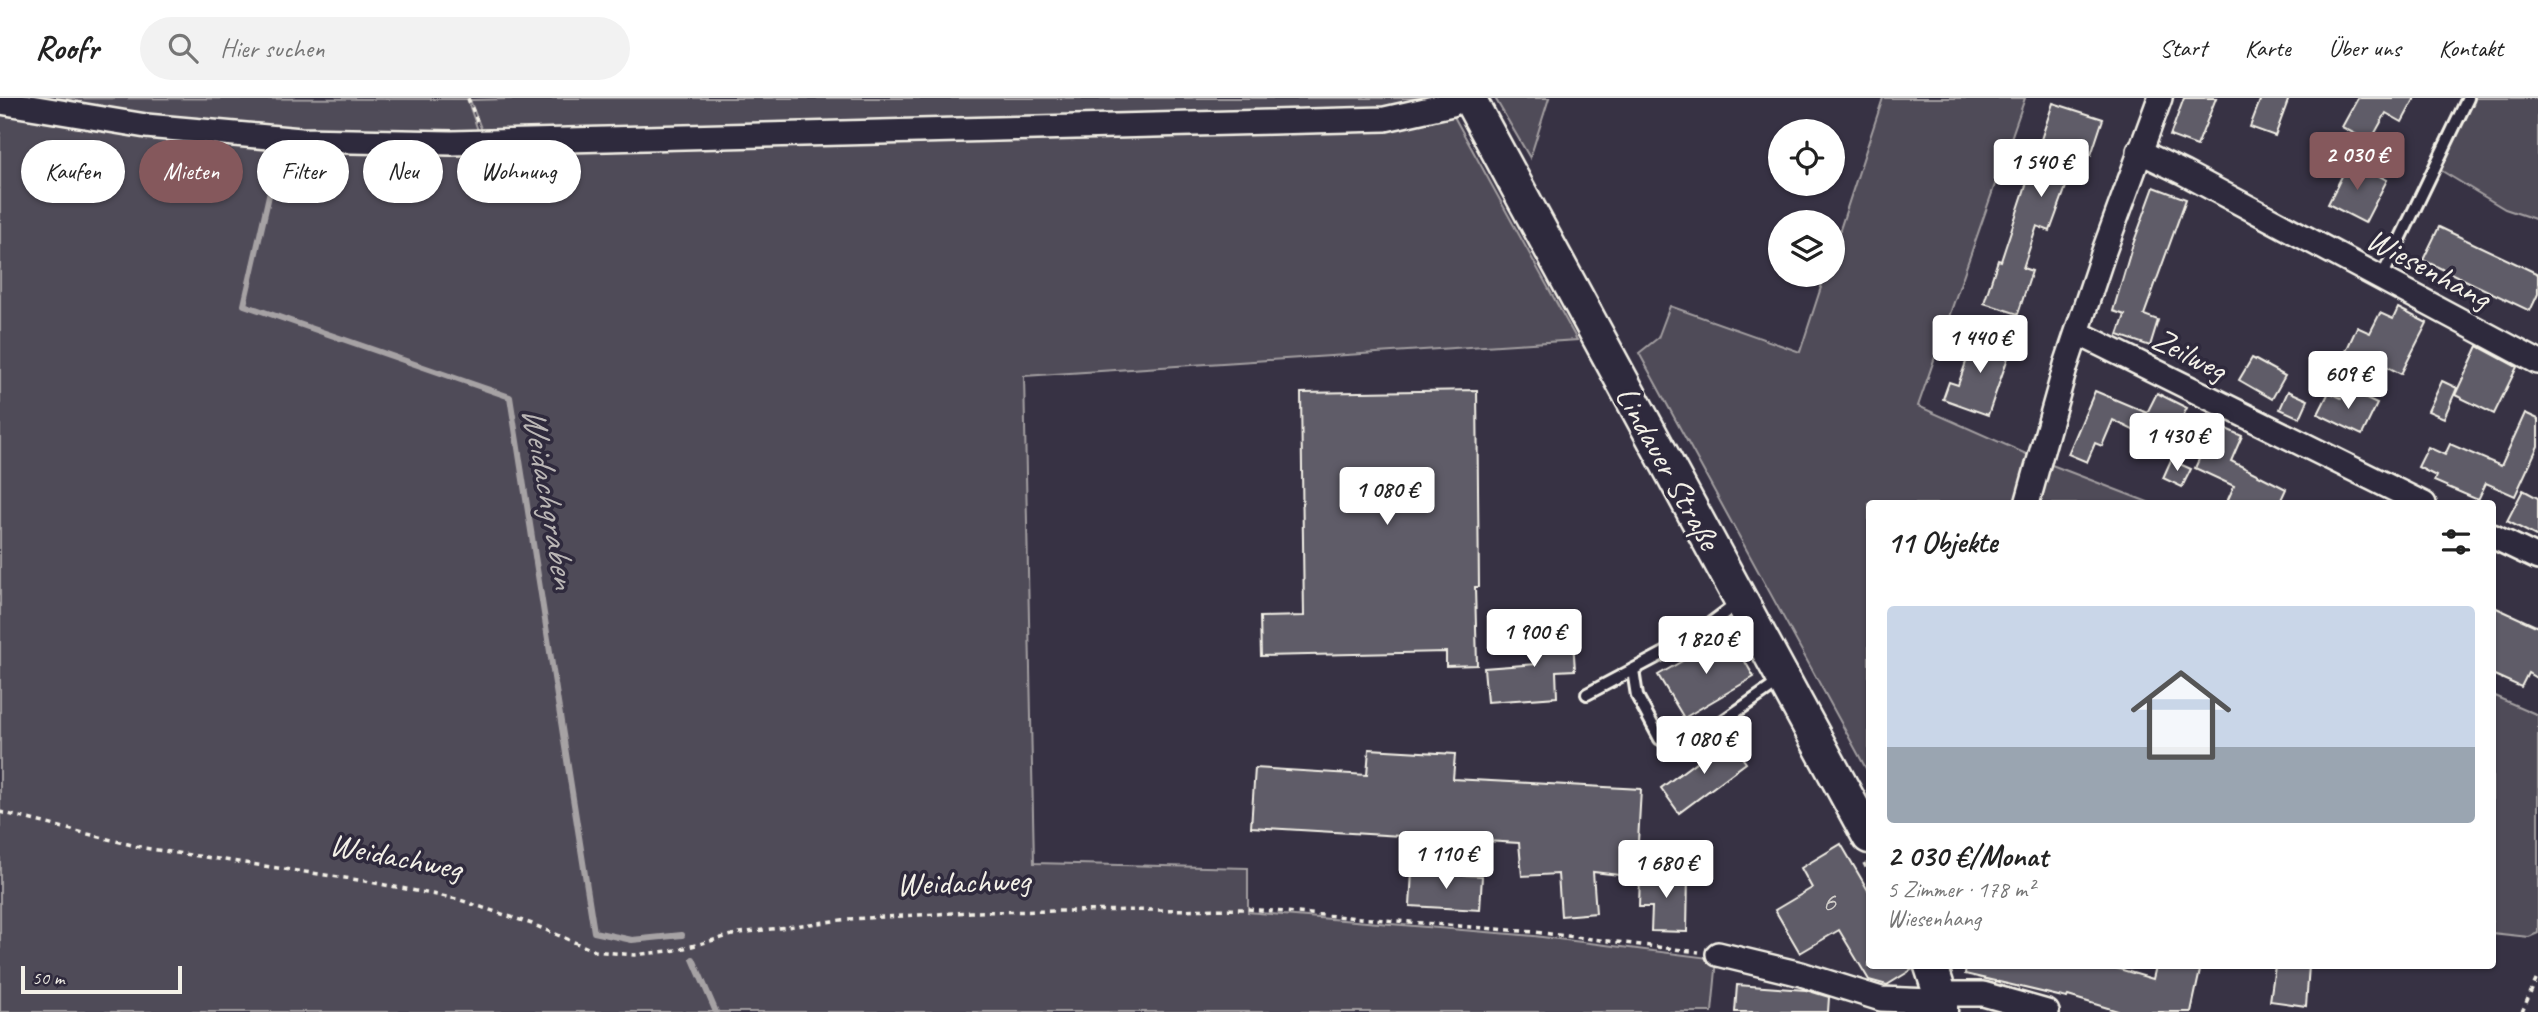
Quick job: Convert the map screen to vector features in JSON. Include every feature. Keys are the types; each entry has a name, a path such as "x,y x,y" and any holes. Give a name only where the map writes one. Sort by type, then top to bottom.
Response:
{"main road":[{"name":"Lindauer Straße","path":"1469,98 1784,679 1865,817"},
{"path":"1932,969 1941,1005"}],"street":[{"path":"0,102 159,128 301,140 463,143 1385,119 1452,104 1463,98"},
{"path":"2028,500 2066,365 2139,151 2160,98"},
{"name":"Wiesenhang","path":"2139,151 2538,362"},
{"name":"Zeilweg","path":"2078,333 2416,500"},
{"path":"2496,538 2538,558"},
{"path":"1718,954 1801,974 1881,999 1931,1001 1941,1005 1954,994 1983,994 2047,1012"}],"lane":[{"path":"2381,279 2468,98"},
{"path":"1587,694 1687,642 1742,601"},
{"path":"1633,670 1637,696 1660,739 1682,745 1710,730 1784,679"}],"path":[{"name":"Weidachweg","path":"0,812 144,848 365,881 457,899 532,924 595,951 634,955 677,950 740,933 849,919 971,912 1247,909 1534,932 1718,954"},
{"path":"2522,1012 2538,975"}],"shaded area":[{"path":"12,98 467,99 480,136 301,130 145,120"},
{"path":"1444,98 1385,112 484,136 470,100"},
{"path":"1495,98 1549,98 1530,158"},
{"path":"1883,98 2025,98 1918,406 2031,456 2020,500 1866,500 1866,769 1639,353 1658,338 1670,306 1800,352 1821,287 1845,287 1845,214"},
{"path":"2473,98 2538,98 2538,220 2505,209 2437,168"},
{"path":"0,109 232,140 139,140 139,203 243,203 243,142 257,143 257,203 349,203 349,147 363,147 363,203 443,203 443,144 457,144 457,203 581,203 581,140 572,140 1451,111 1577,340 1024,376 1034,863 1248,868 1248,912 1534,936 1717,959 1712,1012 0,1012"},
{"path":"2044,462 2143,500 2035,500"},
{"path":"2496,697 2538,715 2538,933 2529,937 2496,933"}],"building":[{"path":"2184,98 2216,98 2197,146 2170,136"},
{"path":"2261,98 2289,98 2275,136 2250,127"},
{"path":"2358,98 2415,98 2402,122 2386,113 2370,142 2342,127"},
{"path":"2053,103 2103,119 2091,155 2079,151 2050,231 2037,226 2023,268 2032,271 2018,314 1984,303 1998,260 2001,261"},
{"path":"2350,160 2387,180 2365,223 2328,204"},
{"path":"2154,187 2186,199 2144,315 2158,320 2150,346 2118,335 2125,315 2113,311"},
{"path":"2439,227 2538,274 2538,294 2530,311 2423,260"},
{"path":"2398,308 2427,323 2401,374 2372,359 2371,363 2346,351 2357,327 2370,333 2380,313 2393,319"},
{"path":"1978,328 1981,328 1981,335 2012,346 1988,415 1943,399 1949,382 1958,385"},
{"path":"2478,346 2517,367 2494,414 2455,395"},
{"path":"2252,358 2285,376 2272,399 2239,380"},
{"path":"2442,381 2457,388 2444,418 2428,411"},
{"path":"2345,389 2377,404 2362,435 2318,414 2329,392 2341,398"},
{"path":"1477,390 1477,665 1446,666 1446,652 1261,656 1260,617 1304,616 1301,393"},
{"path":"2095,391 2147,413 2157,393 2187,408 2167,447 2113,420 2102,446 2095,443 2087,462 2068,454"},
{"path":"2288,391 2308,400 2300,418 2280,409"},
{"path":"2525,413 2538,419 2538,446 2515,496 2486,483 2478,500 2434,481 2436,476 2418,467 2428,447 2445,455 2450,444 2501,466"},
{"path":"2215,424 2242,436 2231,461 2286,489 2281,500 2228,500 2234,486 2195,468"},
{"path":"2171,460 2191,469 2182,487 2163,478"},
{"path":"2523,490 2538,498 2538,537 2507,521"},
{"path":"2496,608 2538,627 2538,679 2528,673 2521,687 2496,676"},
{"path":"1572,625 1575,670 1556,671 1557,697 1487,702 1484,668 1536,664 1534,628"},
{"path":"1729,634 1754,677 1684,718 1658,675"},
{"path":"1728,738 1746,763 1679,813 1661,788"},
{"path":"1369,749 1455,754 1453,779 1641,789 1636,877 1593,872 1596,913 1561,916 1558,874 1522,876 1519,843 1251,827 1255,768 1367,775"},
{"path":"1841,844 1866,887 1866,969 1913,969 1887,985 1869,980 1839,930 1800,953 1775,910 1812,888 1801,868"},
{"path":"1412,872 1482,876 1480,910 1410,906"},
{"path":"1640,873 1688,874 1687,932 1651,931 1652,907 1639,907"},
{"path":"1966,969 2119,969 2153,979 2155,969 2200,969 2191,1012 2121,1012 2068,996 2067,998 1965,974"},
{"path":"2275,969 2309,969 2306,1006 2270,1001"},
{"path":"1737,985 1806,990 1829,997 1828,1012 1735,1012"}],"waterway":[{"name":"Weidachgraben","path":"267,203 244,305 510,397 594,932 632,940 682,935"},
{"path":"693,959 716,1012"}]}
